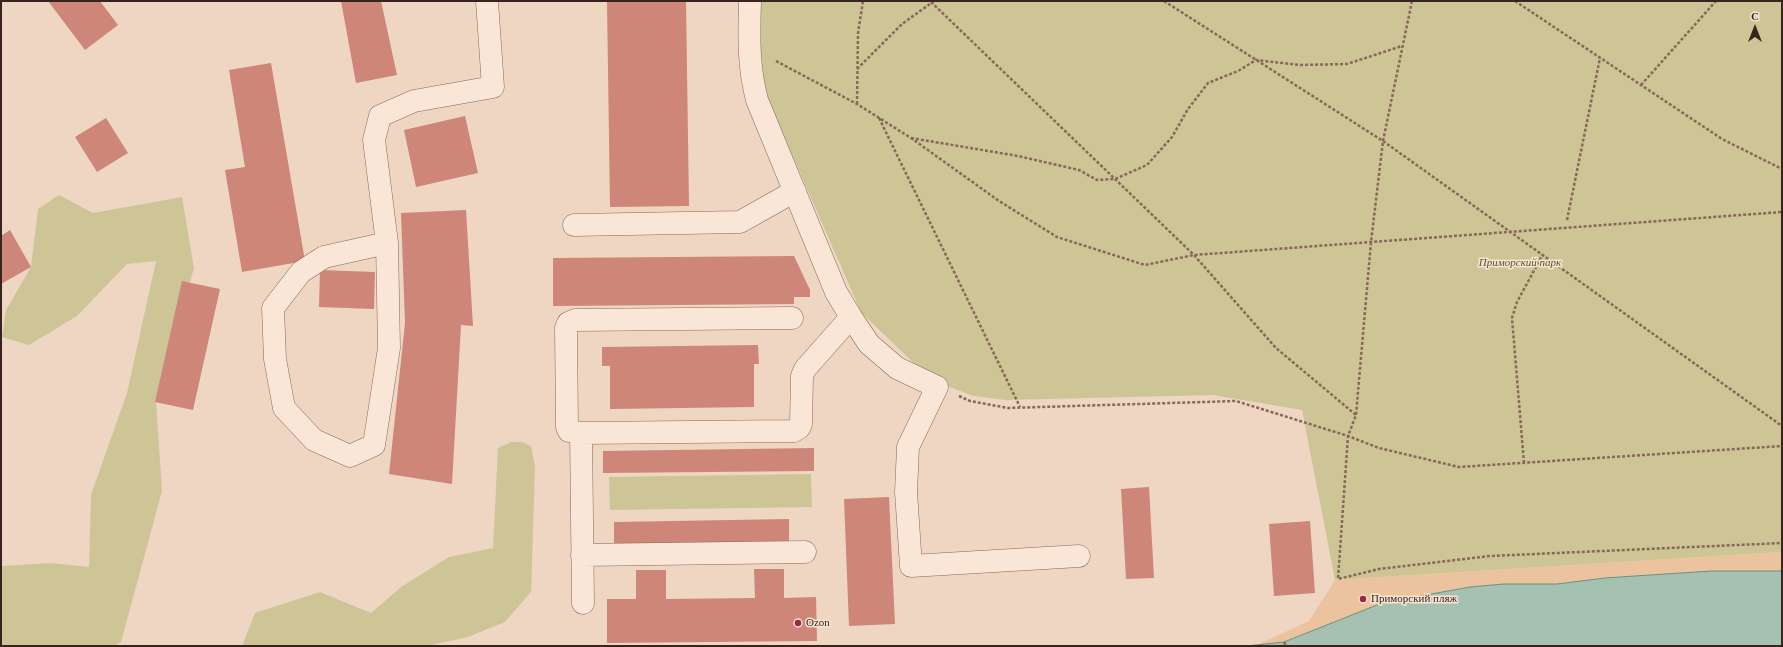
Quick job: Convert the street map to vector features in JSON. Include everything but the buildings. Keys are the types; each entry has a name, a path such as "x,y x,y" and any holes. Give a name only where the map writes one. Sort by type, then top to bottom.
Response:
{"lane":[{"path":"387,243 324,257 301,272 273,308 275,359 284,408 314,440 350,456 374,445 389,348 387,243 374,140 380,116 414,101 493,87 487,1"},
{"path":"750,1 749,46 751,76 757,100 836,292 869,344 897,368 937,387 908,447 906,492 911,566 1079,556"},
{"path":"574,225 740,222 795,191"},
{"path":"792,318 575,320 568,323 566,328 567,427 569,432 794,431 799,428 801,424 801,384 805,369 851,317"},
{"path":"581,433 583,602"},
{"path":"582,555 805,552"}],"path":[{"path":"857,104 858,33 863,1"},
{"path":"857,69 902,24 933,1 1194,255 1276,348 1356,415"},
{"path":"1164,1 1383,141 1782,426"},
{"path":"1412,1 1383,141 1371,242 1356,415 1348,436 1338,579 1379,570 1490,556 1782,542"},
{"path":"1515,1 1722,139 1782,169"},
{"path":"1641,85 1716,1"},
{"path":"749,46 857,104 911,138 999,202 1057,237 1145,265 1194,255 1782,212"},
{"path":"911,138 1018,156 1079,170 1097,180 1115,179 1147,165 1172,137 1188,109 1208,83 1238,71 1256,60 1300,65 1347,64 1402,46"},
{"path":"1567,220 1600,58"},
{"path":"879,118 1020,407"},
{"path":"1524,463 1512,318 1517,302 1542,254"},
{"path":"937,387 970,401 1008,408 1236,401 1348,436 1379,448 1459,467 1782,446"},
{"path":"1284,642 1286,646"}],"green space":[{"name":"Приморский парк","path":"761,1 1782,1 1782,552 1335,580 1302,410 1213,395 1006,400 973,396 930,379 861,312 765,93 761,65"},
{"path":"59,195 93,213 182,197 194,268 156,402 162,491 121,642 115,646 1,646 1,566 51,563 89,567 91,495 127,393 156,261 127,264 77,316 29,345 2,337 6,310 31,267 38,209"},
{"path":"511,442 522,442 531,446 535,467 531,592 505,622 468,637 427,646 242,646 255,613 320,592 371,613 401,587 449,557 493,548 498,448"},
{"path":"811,474 812,507 610,510 609,477"}],"sand":[{"name":"Приморский пляж","path":"1782,552 1782,571 1712,571 1605,578 1557,584 1504,584 1470,587 1382,603 1284,642 1259,644 1309,621 1335,580"}],"shaded area":[{"path":"1712,571 1782,571 1782,646 1246,646 1284,642 1382,603 1470,587 1504,584 1557,584 1605,578"}],"place":[{"name":"Приморский пляж","path":"1363,599"},
{"name":"Ozon","path":"798,623"}]}
